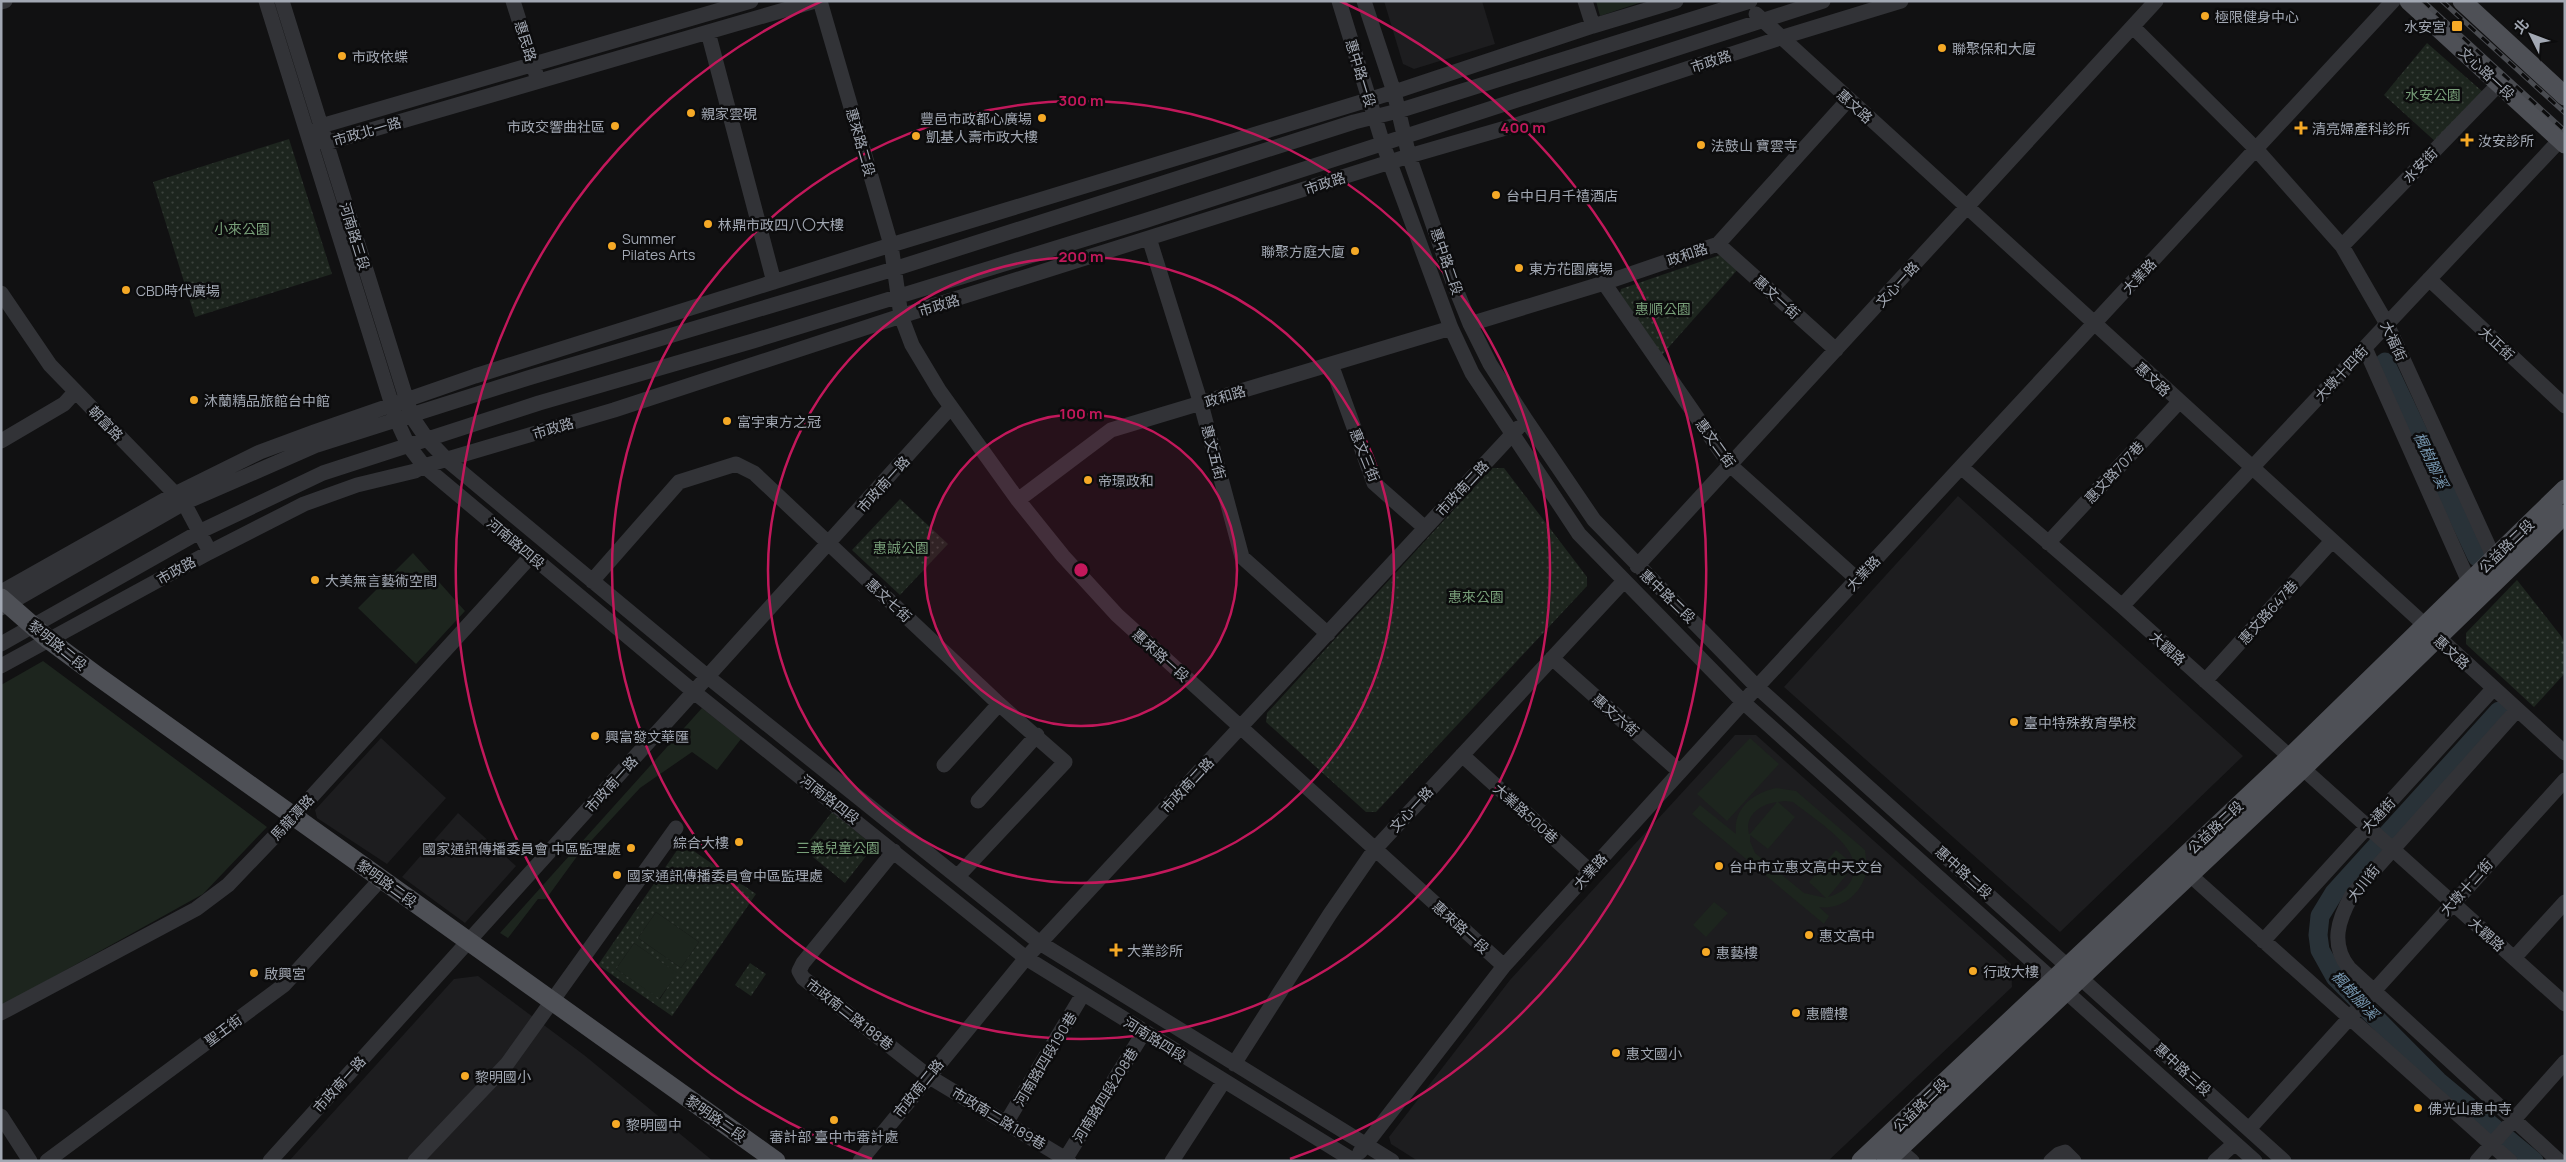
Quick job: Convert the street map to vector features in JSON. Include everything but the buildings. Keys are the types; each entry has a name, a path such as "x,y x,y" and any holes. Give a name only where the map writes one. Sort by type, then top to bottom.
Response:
{"main road":[{"name":"文心路一段","path":"2409,1 2562,142"},
{"path":"2462,1 2565,96"},
{"name":"公益路二段","path":"2430,632 2469,582 2565,489"},
{"name":"公益路二段","path":"1861,1161 2059,985 2296,763 2430,632 2565,514"},
{"name":"黎明路二段","path":"3,600 49,640 776,1161"},
{"name":"公益路二段","path":"2074,971 2190,875 2296,763"},
{"name":"公益路二段","path":"1899,1157 2059,985"}],"street":[{"path":"1,2 5,1"},
{"name":"河南路三段","path":"266,1 397,421"},
{"name":"河南路三段","path":"282,1 412,417 427,439 447,460"},
{"name":"惠民路","path":"513,1 538,82"},
{"name":"市政北一路","path":"308,136 321,126 751,1"},
{"name":"市政北一路","path":"308,136 326,143 815,1"},
{"name":"惠來路二段","path":"820,1 891,245 896,283"},
{"name":"惠中路一段","path":"1339,1 1383,144"},
{"name":"惠中路一段","path":"1364,1 1394,92 1398,111"},
{"path":"1585,1 1592,26"},
{"name":"市政路","path":"3,600 260,452 392,404 891,245 1394,92 1592,26 1676,1"},
{"name":"市政路","path":"179,498 317,445 412,417 538,375 896,283 1144,222 1823,1"},
{"name":"市政路","path":"1,666 210,552 304,504 357,485 415,471 424,466 614,410 901,316 1409,156 1516,125 1780,38 1901,1"},
{"name":"文心一路","path":"1637,566 2156,1"},
{"name":"大業路","path":"1353,1161 1504,966 1757,687 2393,1"},
{"name":"市政路","path":"1,644 200,531 323,473 896,283 1375,117 1747,2"},
{"name":"惠文路","path":"1747,2 1780,38 2565,754"},
{"name":"大福街","path":"2133,27 2256,149 2342,246 2387,324 2494,558"},
{"path":"708,32 774,282"},
{"name":"水安街","path":"2342,246 2499,84"},
{"name":"政和路","path":"1470,324 1604,283 1718,244 1848,100"},
{"name":"惠中路二段","path":"1398,111 1409,156 1453,282 1470,324 1490,364 1594,520 1757,687 2074,971"},
{"name":"大墩十四街","path":"2122,606 2429,279 2562,142"},
{"name":"惠中路二段","path":"1383,144 1451,328 1472,373 1512,436 1579,534 1623,582 1744,702 2059,985"},
{"name":"惠文五街","path":"1149,238 1201,404 1242,557 1328,634"},
{"name":"惠文一街","path":"1718,244 1836,350"},
{"name":"大正街","path":"2429,279 2565,406"},
{"name":"惠來路一段","path":"896,283 901,316 912,345 951,406 1018,500 1063,556 1117,615 1504,966"},
{"name":"惠文二街","path":"1604,283 1730,465 1857,579"},
{"name":"朝富路","path":"1,293 50,365 179,498 200,531 210,552"},
{"name":"政和路","path":"1018,500 1111,430 1451,328"},
{"path":"2365,348 2469,582"},
{"name":"惠文三街","path":"1330,364 1374,483 1425,528"},
{"path":"1,441 64,404 75,392"},
{"name":"惠文路707巷","path":"2048,542 2179,402"},
{"name":"市政南一路","path":"270,1161 830,543 951,406"},
{"name":"市政南二路","path":"860,1161 1026,958 1526,420"},
{"name":"河南路四段","path":"397,421 408,445 424,466 694,692 1026,958 1353,1161"},
{"name":"河南路四段","path":"447,460 708,677 1040,943 1392,1161"},
{"name":"惠文七街","path":"592,580 679,482 736,464 754,473 999,704 1065,762 958,876"},
{"name":"大觀路","path":"1962,467 2122,606 2565,1004"},
{"name":"惠文路647巷","path":"2205,681 2332,542"},
{"name":"馬龍潭路","path":"1,1013 196,909 228,885 294,816 531,556"},
{"name":"文心一路","path":"1234,1064 1330,914 1375,849 1623,582"},
{"name":"惠文六街","path":"1552,658 1680,772"},
{"name":"大通街","path":"2263,940 2370,828 2493,689"},
{"path":"944,765 999,704"},
{"name":"大川街","path":"2517,710 2390,846 2352,895 2338,924 2337,939 2343,960 2370,993 2511,1123 2559,1161"},
{"path":"978,801 1037,736"},
{"name":"大業路500巷","path":"1462,755 1590,871"},
{"name":"大墩十二街","path":"2351,1014 2565,780"},
{"path":"414,1161 507,1064 551,1000 584,960 676,828"},
{"name":"市政南二路188巷","path":"894,851 809,956 799,972 804,978 928,1076"},
{"path":"2190,875 2351,1014 2510,1161"},
{"name":"聖王街","path":"48,1161 284,985 381,879"},
{"path":"2514,958 2565,902"},
{"name":"惠中路三段","path":"2074,971 2284,1161"},
{"name":"惠中路三段","path":"2059,985 2255,1161"},
{"name":"河南路四段190巷","path":"1006,1123 1083,994"},
{"path":"2249,1129 2351,1014"},
{"name":"河南路四段208巷","path":"1068,1160 1144,1032"},
{"path":"2477,1161 2565,1062"},
{"name":"市政南二路189巷","path":"928,1076 1068,1160"},
{"path":"1172,1161 1224,1081"},
{"path":"1,1116 30,1161"},
{"path":"2214,1161 2236,1143"},
{"path":"2051,1161 2059,1154 2065,1152 2074,1161"}],"shaded area":[{"path":"1384,1 1482,1 1495,44 1414,69 1403,64"},
{"name":"臺中特殊教育學校","path":"1958,496 2243,756 2060,932 1784,687"},
{"path":"1735,735 1756,735 2011,964 2012,987 1828,1161 1418,1161 1391,1144 1389,1137 1510,980"},
{"path":"381,738 446,798 387,864 317,818 315,810"},
{"path":"458,813 516,866 465,923 402,877"},
{"name":"黎明國小","path":"478,976 584,1055 713,1161 289,1161 454,979"}],"green space":[{"path":"1596,1 1645,1 1600,16"},
{"name":"水安公園","path":"2427,43 2483,92 2437,143 2384,95"},
{"name":"小來公園","path":"289,139 332,274 195,317 153,182"},
{"name":"惠順公園","path":"1723,254 1739,268 1660,357 1619,296 1621,289"},
{"name":"惠來公園","path":"1492,468 1504,468 1587,577 1587,586 1376,812 1366,812 1266,722 1267,713"},
{"name":"惠誠公園","path":"900,499 948,544 900,595 852,550"},
{"path":"413,553 465,611 416,664 358,608"},
{"path":"2517,580 2561,636 2565,644 2565,673 2534,707 2466,644 2466,633"},
{"path":"43,661 267,827 203,894 1,1006 1,685"},
{"path":"702,708 741,739 717,770 692,752 640,788 578,855 546,899 538,899 508,938 500,933"},
{"path":"1750,738 1779,764 1727,821 1697,794"},
{"path":"1776,788 1796,791 1865,850 1866,871 1862,884 1858,891 1847,901 1834,906 1819,907 1829,916 1824,924 1692,814 1700,805 1736,834 1736,825 1741,809 1752,798","holes":["1777,802 1750,834 1749,834 1748,827 1751,816 1765,805","1778,802 1793,802 1839,838 1852,856 1854,865 1836,850 1809,882 1826,898 1804,893 1755,853 1750,841 1750,835 1768,849 1795,817","1854,866 1854,872 1847,886 1839,893 1828,897"]},
{"name":"三義兒童公園","path":"832,812 874,846 845,883 803,849"},
{"path":"682,843 756,894 672,1016 598,965","holes":["656,912 699,942 681,968 638,938","634,943 677,973 660,999 616,969"]},
{"path":"1714,902 1728,913 1706,937 1693,925"},
{"path":"656,912 699,942 681,968 638,938"},
{"path":"634,943 678,973 659,999 616,969"},
{"path":"750,963 766,974 751,996 735,985"}],"waterway":[{"name":"楓樹腳溪","path":"2385,362 2477,557"},
{"name":"楓樹腳溪","path":"2499,711 2334,893 2320,916 2318,935 2320,950 2335,977 2438,1081 2534,1161"}],"railway":[{"path":"2423,1 2565,131"},
{"path":"2442,1 2565,113"}],"place":[{"name":"極限健身中心","path":"2205,16"},
{"name":"水安宮","path":"2457,26"},
{"name":"聯聚保和大廈","path":"1942,48"},
{"name":"市政依蝶","path":"342,56"},
{"name":"親家雲硯","path":"691,113"},
{"name":"豐邑市政都心廣場","path":"1042,118"},
{"name":"市政交響曲社區","path":"615,126"},
{"name":"清亮婦產科診所","path":"2301,128"},
{"name":"凱基人壽市政大樓","path":"916,136"},
{"name":"汝安診所","path":"2467,140"},
{"name":"法鼓山 寶雲寺","path":"1701,145"},
{"name":"台中日月千禧酒店","path":"1496,195"},
{"name":"林鼎市政四八〇大樓","path":"708,224"},
{"name":"Summer Pilates Arts","path":"612,246"},
{"name":"聯聚方庭大廈","path":"1355,251"},
{"name":"東方花園廣場","path":"1519,268"},
{"name":"CBD時代廣場","path":"126,290"},
{"name":"沐蘭精品旅館台中館","path":"194,400"},
{"name":"富宇東方之冠","path":"727,421"},
{"name":"帝璟政和","path":"1088,480"},
{"name":"大美無言藝術空間","path":"315,580"},
{"name":"臺中特殊教育學校","path":"2014,722"},
{"name":"興富發文華匯","path":"595,736"},
{"name":"綜合大樓","path":"739,842"},
{"name":"國家通訊傳播委員會 中區監理處","path":"631,848"},
{"name":"台中市立惠文高中天文台","path":"1719,866"},
{"name":"國家通訊傳播委員會中區監理處","path":"617,875"},
{"name":"惠文高中","path":"1809,935"},
{"name":"大業診所","path":"1116,950"},
{"name":"惠藝樓","path":"1706,952"},
{"name":"行政大樓","path":"1973,971"},
{"name":"啟興宮","path":"254,973"},
{"name":"惠體樓","path":"1796,1013"},
{"name":"惠文國小","path":"1616,1053"},
{"name":"黎明國小","path":"465,1076"},
{"name":"佛光山惠中寺","path":"2418,1108"},
{"name":"審計部 臺中市審計處","path":"834,1120"},
{"name":"黎明國中","path":"616,1124"}]}
